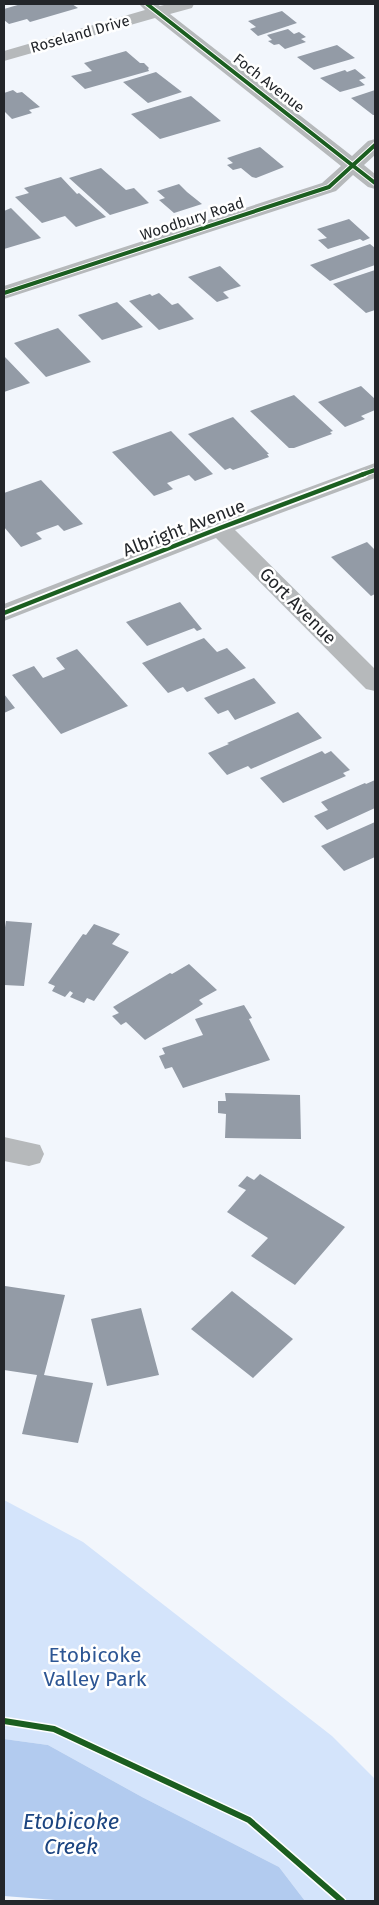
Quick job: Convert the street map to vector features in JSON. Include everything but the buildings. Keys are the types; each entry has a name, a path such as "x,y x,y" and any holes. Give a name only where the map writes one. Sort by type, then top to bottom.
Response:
{"street":[{"name":"Roseland Drive","path":"4,56 152,8 186,4"},
{"name":"Foch Avenue","path":"152,8 375,183"},
{"name":"Woodbury Road","path":"4,293 329,187 375,145"},
{"name":"Albright Avenue","path":"4,613 220,528 375,470"},
{"name":"Gort Avenue","path":"220,528 375,683"}],"green space":[{"name":"Etobicoke Valley Park","path":"4,1500 83,1542 332,1736 375,1779 375,1901 305,1901 279,1867 142,1797 48,1745 4,1739"}],"water":[{"name":"Etobicoke Creek","path":"4,1739 48,1745 142,1797 279,1867 305,1901 68,1901 4,1896"}],"cycle path":[{"path":"147,4 375,183"},
{"path":"4,293 329,187 375,145"},
{"path":"4,613 220,528 375,470"},
{"path":"4,1721 54,1729 249,1820 342,1901"}]}
